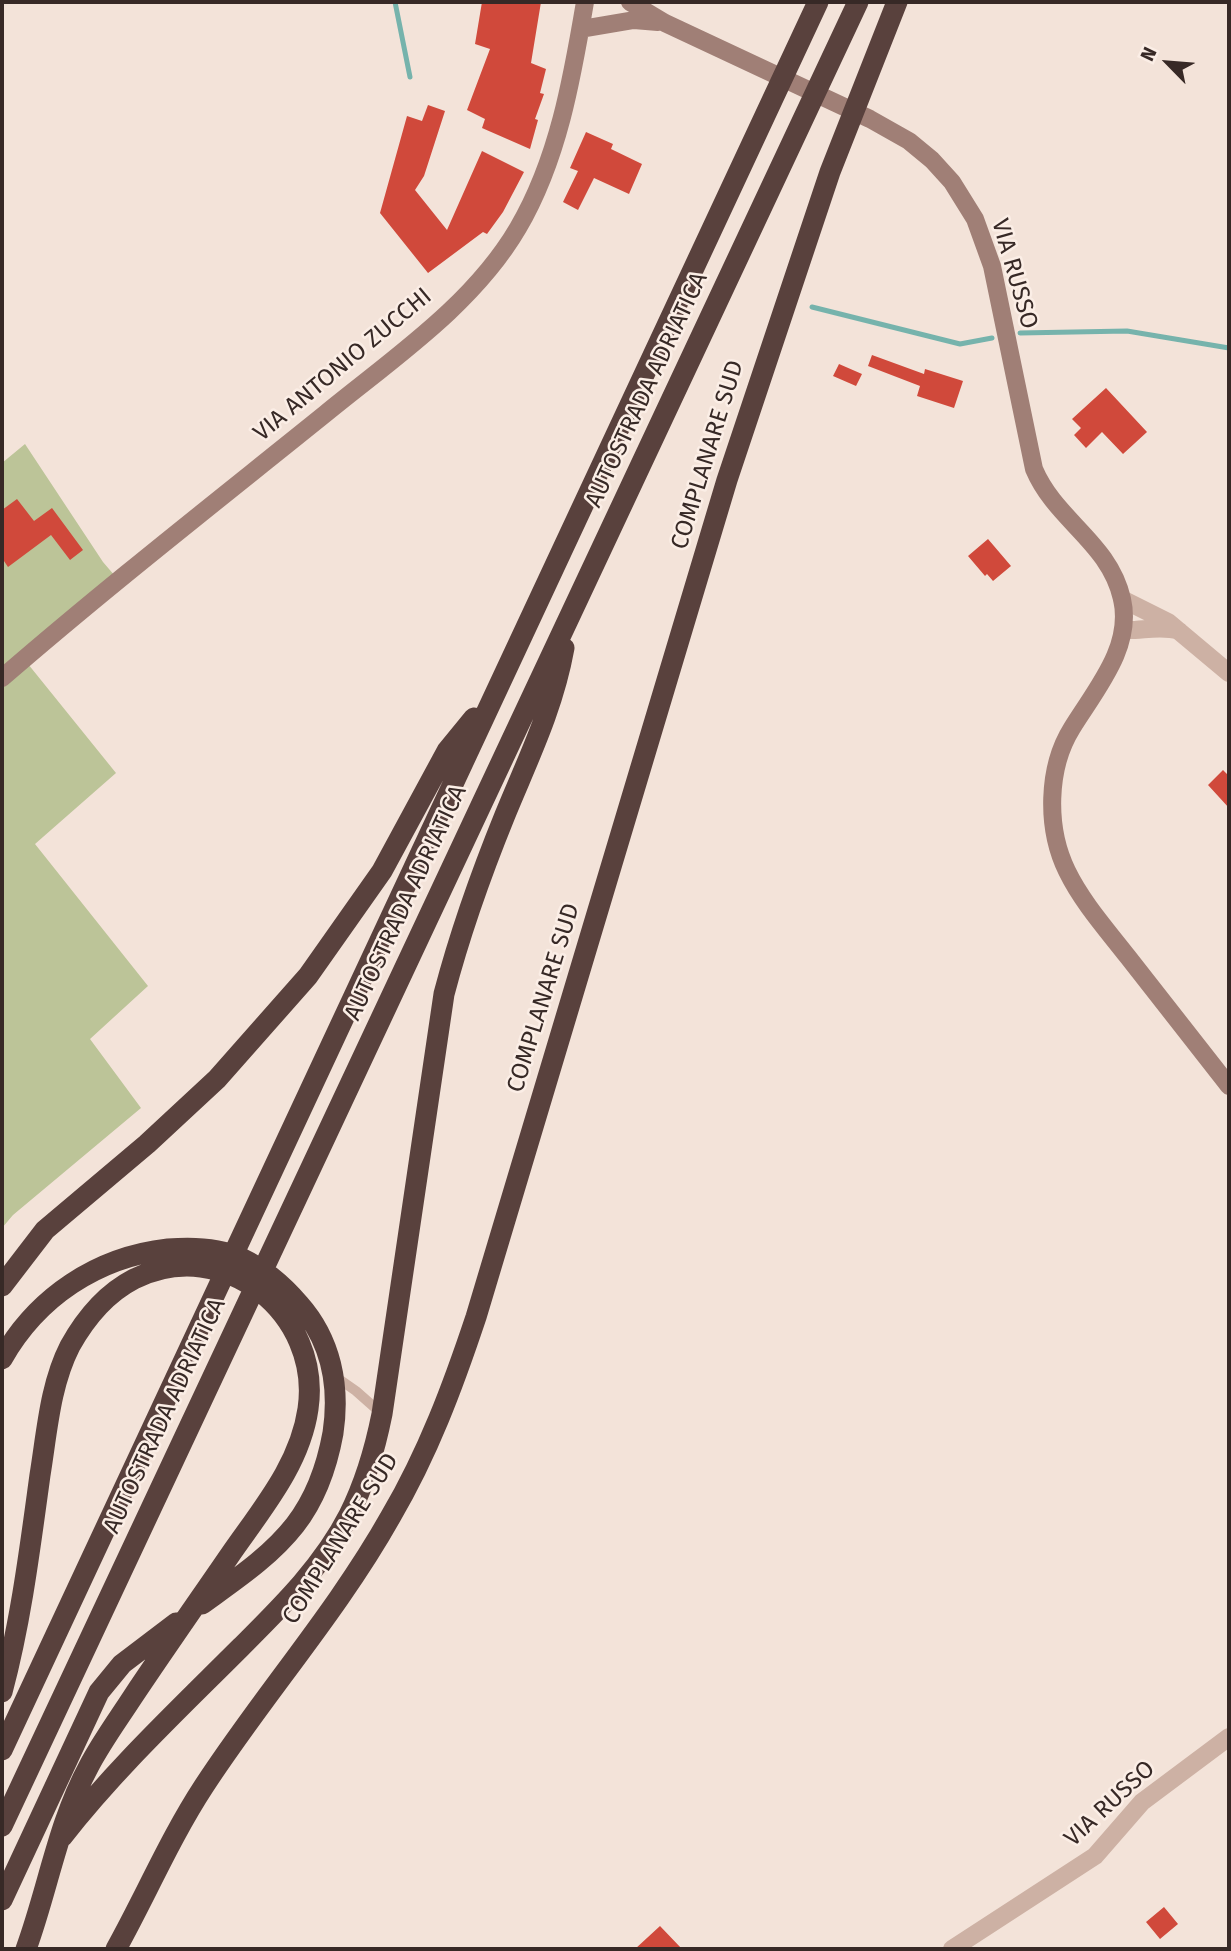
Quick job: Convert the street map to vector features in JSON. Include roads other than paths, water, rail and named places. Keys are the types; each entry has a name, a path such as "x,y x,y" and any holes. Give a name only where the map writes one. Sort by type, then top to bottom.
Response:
{"highway":[{"name":"AUTOSTRADA ADRIATICA","path":"2,1750 818,2"},
{"name":"AUTOSTRADA ADRIATICA","path":"2,1826 858,2"},
{"name":"COMPLANARE SUD","path":"116,1949 203,1788 345,1589 391,1517 424,1457 454,1382 484,1290 727,480 830,172 897,2"},
{"path":"62,1838 111,1779 309,1576 336,1536 357,1497 372,1459 382,1414 444,994 470,905 547,716 561,665 570,615"},
{"path":"2,1286 45,1230 147,1144 217,1079 308,976 382,871 447,751 492,698"},
{"path":"2,1359 17,1334 36,1313 73,1282 97,1269 152,1251 192,1248 228,1253 242,1258 280,1283 305,1311 324,1343 334,1376 336,1412 327,1463 308,1506 281,1542 247,1571 133,1655 110,1676 88,1714 2,1900"},
{"path":"2,1692 19,1619 49,1415 62,1364 72,1344 98,1307 114,1293 134,1279 157,1271 197,1268 236,1276 252,1285 282,1311 303,1348 310,1392 300,1443 275,1492 152,1668 89,1765 74,1798 26,1949"}],"street":[{"name":"VIA ANTONIO ZUCCHI","path":"2,678 420,336 486,272 516,231 546,170 557,135 585,2"},
{"name":"VIA RUSSO","path":"630,2 665,23 870,119 909,141 932,160 952,183 975,219 992,266 1034,469 1052,502 1112,569 1122,599 1124,630"},
{"name":"VIA RUSSO","path":"581,29 634,20 665,23"},
{"path":"1122,599 1155,614 1229,673"},
{"path":"1179,631 1167,628 1124,630 1109,669 1067,737 1058,760 1053,789 1056,842 1067,871 1097,916 1229,1086"},
{"name":"VIA RUSSO","path":"952,1949 1095,1856 1143,1802 1229,1737"}],"lane":[{"path":"334,1376 382,1414"}],"waterway":[{"path":"395,2 410,77"},
{"path":"812,307 960,344 992,338"},
{"path":"1020,333 1127,331 1229,348"}]}
